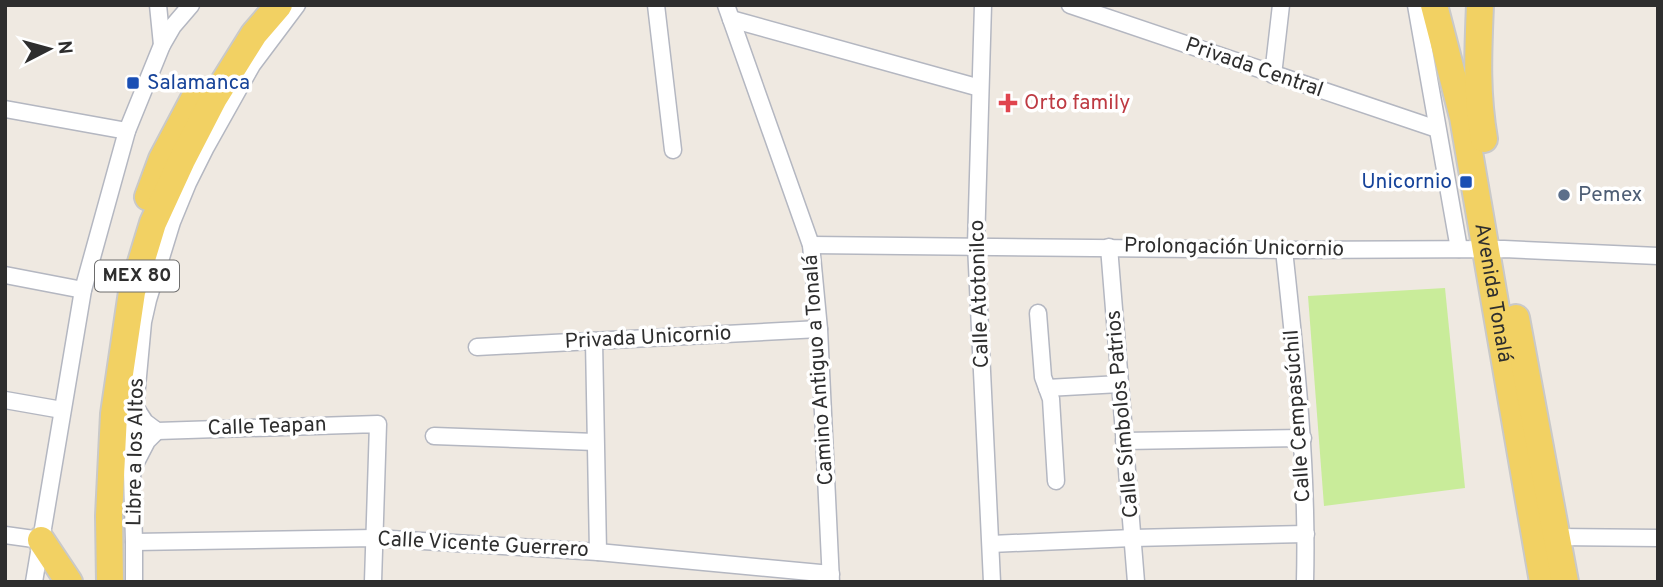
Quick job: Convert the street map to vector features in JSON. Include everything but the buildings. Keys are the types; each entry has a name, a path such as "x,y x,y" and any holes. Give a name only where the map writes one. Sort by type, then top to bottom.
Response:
{"main road":[{"name":"MEX 80","path":"94,582 97,411 117,289 162,159 194,98 231,37 257,5"},
{"name":"MEX 80","path":"110,582 109,516 114,414 135,321 132,292 153,223 182,160 214,98 254,34 279,5"},
{"name":"Avenida Tonalá","path":"1434,5 1495,250 1565,582"},
{"name":"Avenida Tonalá","path":"1480,5 1477,72 1479,109 1495,250 1543,582"},
{"path":"41,540 69,582"}],"street":[{"path":"159,5 162,46"},
{"path":"34,582 83,290 127,131 162,46 173,26 191,5"},
{"name":"Libre a los Altos","path":"134,582 132,471 135,321 173,222 206,147 252,65 298,5"},
{"path":"656,5 673,150"},
{"name":"Calle Atotonilco","path":"983,5 976,245 992,582"},
{"name":"Privada Central","path":"1070,5 1437,129"},
{"path":"1273,75 1281,5"},
{"path":"1416,5 1459,249"},
{"path":"728,12 979,88"},
{"name":"Camino Antiguo a Tonalá","path":"728,12 811,245 831,578"},
{"path":"5,109 127,131"},
{"name":"Prolongación Unicornio","path":"811,245 1459,249 1658,256"},
{"name":"Calle Símbolos Patrios","path":"1109,247 1136,582"},
{"name":"Calle Cempasúchil","path":"1284,250 1303,438 1305,582"},
{"path":"5,275 83,290"},
{"path":"1038,313 1043,377 1051,399 1056,481"},
{"name":"Privada Unicornio","path":"477,347 818,329"},
{"path":"594,341 598,552"},
{"path":"1047,388 1120,384"},
{"path":"5,400 62,410"},
{"path":"132,471 147,441 157,430 145,422 134,405"},
{"name":"Calle Teapan","path":"157,430 377,424 375,538"},
{"path":"434,436 595,442"},
{"path":"1124,441 1303,438"},
{"path":"991,544 1306,534"},
{"path":"5,535 41,540"},
{"path":"1556,537 1658,538"},
{"path":"373,582 375,538"},
{"name":"Calle Vicente Guerrero","path":"134,542 375,538 598,552 831,578"}],"green space":[{"path":"1445,288 1465,488 1324,506 1308,296"}],"place":[{"name":"Salamanca","path":"133,83"},
{"name":"Orto family","path":"1008,103"},
{"name":"Unicornio","path":"1466,182"},
{"name":"Pemex","path":"1564,195"}]}
